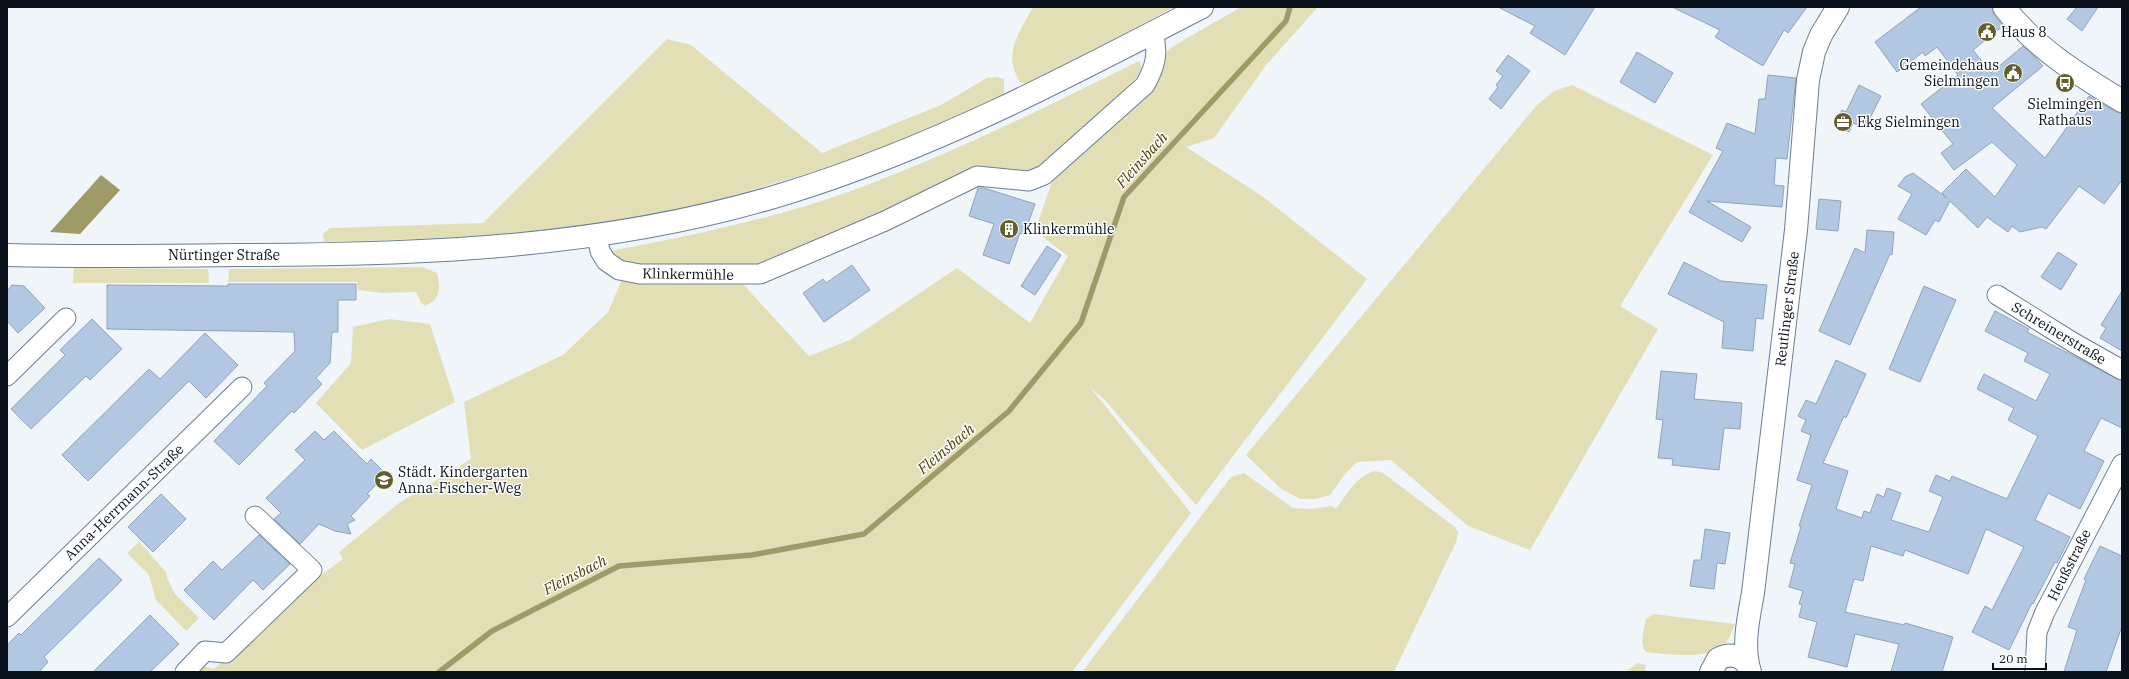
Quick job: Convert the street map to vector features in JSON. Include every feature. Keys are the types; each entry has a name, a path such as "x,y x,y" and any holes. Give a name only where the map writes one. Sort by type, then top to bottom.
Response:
{"main road":[{"name":"Nürtinger Straße","path":"7,255 263,255 440,251 597,236 695,217 787,193 892,156 1021,100 1202,7"},
{"name":"Reutlinger Straße","path":"1718,664 1732,649 1748,616 1754,593 1796,237 1808,80 1814,52 1821,35 1838,7"},
{"path":"2004,7 2029,37 2119,95"},
{"name":"Reutlinger Straße","path":"1748,616 1746,654 1749,668"},
{"path":"1718,664 1738,656 1749,668"}],"street":[{"name":"Klinkermühle","path":"597,236 600,251 606,261 618,270 640,274 760,274 886,221 977,176 1029,181 1044,175 1145,85 1152,72 1156,59 1157,47 1153,33"},
{"name":"Schreinerstraße","path":"1996,295 2074,343 2122,370"},
{"path":"7,376 66,318"},
{"name":"Anna-Herrmann-Straße","path":"7,617 242,387"},
{"name":"Heußstraße","path":"2035,672 2037,632 2045,612 2122,464"},
{"path":"185,672 205,651 226,653 312,570 256,516"}],"shaded area":[{"path":"1033,7 1174,7 1029,85 1020,82 1012,62 1014,44"},
{"path":"1241,7 1318,7 1267,64 1214,138 1186,147 1262,196 1367,279 1196,505 1104,399 1090,387 1191,513 1072,672 190,672 198,665 214,669 291,597 343,559 339,552 399,503 471,459 464,402 563,355 608,312 623,277 653,285 741,282 809,356 850,340 957,268 1030,323 1068,256 1039,234 1036,228 1054,176 1172,47"},
{"path":"667,39 691,45 822,153 941,105 987,78 996,77 1004,79 1004,96 917,134 836,165 701,205 602,225 509,236 324,242 323,234 330,228 483,223"},
{"path":"1139,61 1142,68 1138,76 1047,164 1030,172 982,170 759,267 619,264 611,251 702,233 763,218 851,191 925,162 997,130"},
{"path":"1572,85 1713,155 1620,306 1658,329 1530,550 1468,526 1391,460 1357,462 1346,473 1330,495 1316,499 1300,499 1280,488 1246,455 1537,105 1554,91"},
{"path":"101,175 120,190 80,234 50,232"},
{"path":"423,267 437,273 439,284 437,297 425,306 421,303 416,292 383,293 358,290 357,282 228,282 229,269"},
{"path":"74,268 208,269 209,283 73,283"},
{"path":"389,319 430,324 455,402 362,450 316,403 351,363 353,327"},
{"path":"1376,471 1383,473 1455,527 1458,533 1456,542 1394,672 1082,672 1231,477 1244,473 1293,508 1311,509 1332,506 1336,509 1348,492 1363,476"},
{"path":"139,542 166,572 175,594 199,618 186,631 156,600 149,575 127,553"},
{"path":"1653,614 1735,624 1723,646 1707,653 1686,655 1646,652 1642,641 1643,632 1646,619"},
{"path":"1638,663 1646,665 1645,672 1628,672 1629,669"}],"building":[{"path":"1498,7 1595,7 1565,55 1530,33 1535,26"},
{"path":"1672,7 1807,7 1788,33 1784,30 1763,66 1715,37 1720,30"},
{"path":"1921,7 1992,7 1994,15 2003,26 1973,50 1991,73 2023,46 2043,66 1992,108 2045,158 2089,96 2116,112 2122,113 2122,180 2104,204 2079,186 2046,229 2042,227 2020,232 2012,226 2008,232 1987,217 1978,228 1950,201 1939,222 1935,220 1926,235 1898,219 1912,194 1898,186 1905,177 1913,173 1947,198 1942,193 1966,169 1995,197 2017,165 1992,142 1954,170 1941,153 1953,144 1921,104 1958,75 1937,47 1925,56 1923,52 1897,72 1875,42"},
{"path":"2077,7 2098,7 2082,31 2067,19"},
{"path":"1637,52 1673,73 1655,103 1620,82"},
{"path":"1508,55 1530,71 1501,109 1489,99 1498,87 1496,85 1503,76 1496,71"},
{"path":"1768,75 1796,78 1787,159 1776,158 1774,185 1784,186 1782,207 1707,201 1751,227 1742,242 1689,212 1723,151 1716,148 1727,123 1755,134 1759,99 1765,99"},
{"path":"1859,85 1881,96 1865,128 1853,123 1849,132 1834,125 1842,110 1846,112"},
{"name":"Klinkermühle","path":"978,188 984,188 1035,204 1024,235 1020,233 1009,264 983,255 994,224 969,216"},
{"path":"1819,199 1841,201 1838,231 1816,229"},
{"path":"1867,230 1894,232 1892,255 1890,254 1850,345 1819,331 1855,248 1865,253"},
{"path":"1047,246 1061,255 1035,295 1021,286"},
{"path":"2058,252 2077,264 2061,290 2041,277"},
{"path":"1684,262 1721,281 1767,285 1763,319 1756,318 1753,351 1722,348 1724,322 1668,294"},
{"path":"852,265 870,290 824,322 803,293 823,279 826,283"},
{"path":"228,284 356,284 356,300 338,300 338,332 332,332 330,363 316,378 322,384 294,413 292,411 239,465 214,441 267,386 264,383 295,351 294,332 107,329 107,285 228,286"},
{"path":"12,285 24,286 45,308 18,333 7,321 7,291"},
{"path":"1924,286 1956,300 1920,382 1889,369"},
{"path":"2122,291 2122,351 2100,338 2106,328 2101,325"},
{"path":"1995,311 2029,329 2027,332 2122,381 2122,428 2101,418 2084,451 2104,461 2080,509 2048,493 2035,520 2070,537 2057,563 2055,562 2033,604 2032,603 2009,650 1972,632 1985,606 1992,610 2024,547 1986,529 1968,574 1905,550 1903,556 1871,546 1863,581 1854,579 1845,612 1904,625 1905,623 1953,637 1942,672 1891,672 1899,644 1855,634 1847,667 1808,657 1817,622 1799,617 1802,605 1799,604 1803,591 1789,587 1795,564 1790,563 1801,527 1799,526 1812,485 1797,480 1811,435 1801,431 1806,420 1798,416 1806,400 1816,404 1836,360 1866,374 1846,418 1844,416 1823,463 1848,471 1836,509 1862,518 1864,511 1870,513 1877,494 1884,497 1887,488 1901,493 1891,520 1929,532 1943,497 1929,491 1936,475 1950,481 1952,476 2007,499 2038,436 2008,420 2014,408 1977,389 1984,374 2036,401 2050,374 2024,361 2028,353 1985,331"},
{"path":"92,319 122,349 90,380 86,376 31,429 11,409 65,355 60,350"},
{"path":"205,333 238,365 206,398 189,381 88,481 62,455 149,369 160,379"},
{"path":"1661,371 1697,374 1694,399 1742,403 1740,429 1724,428 1719,470 1672,465 1673,459 1658,458 1663,420 1656,419"},
{"path":"315,431 324,440 334,431 367,464 371,459 386,474 367,494 370,496 351,516 355,520 347,524 351,534 335,531 319,524 300,544 274,519 281,513 266,498 305,460 295,450"},
{"path":"161,494 186,519 153,552 128,527"},
{"path":"1705,529 1730,533 1725,564 1717,563 1714,589 1690,586 1694,560 1701,560"},
{"path":"259,535 290,564 263,590 253,580 214,620 184,590 213,561 222,570"},
{"path":"2100,546 2122,556 2122,626 2106,672 2064,672 2077,630 2068,627 2086,580 2084,579"},
{"path":"99,558 122,580 44,657 48,662 39,672 7,672 7,645 19,633 21,635"},
{"path":"150,615 179,644 150,672 93,672"}],"waterway":[{"name":"Fleinsbach","path":"439,672 492,631 619,566 752,555 864,534 1009,411 1081,323 1124,197 1286,21 1290,7"}],"place":[{"name":"Haus 8","path":"1987,32"},
{"name":"Gemeindehaus Sielmingen","path":"2013,73"},
{"name":"Sielmingen Rathaus","path":"2065,83"},
{"name":"Ekg Sielmingen","path":"1843,122"},
{"name":"Klinkermühle","path":"1009,229"},
{"name":"Städt. Kindergarten Anna-Fischer-Weg","path":"384,480"}]}
